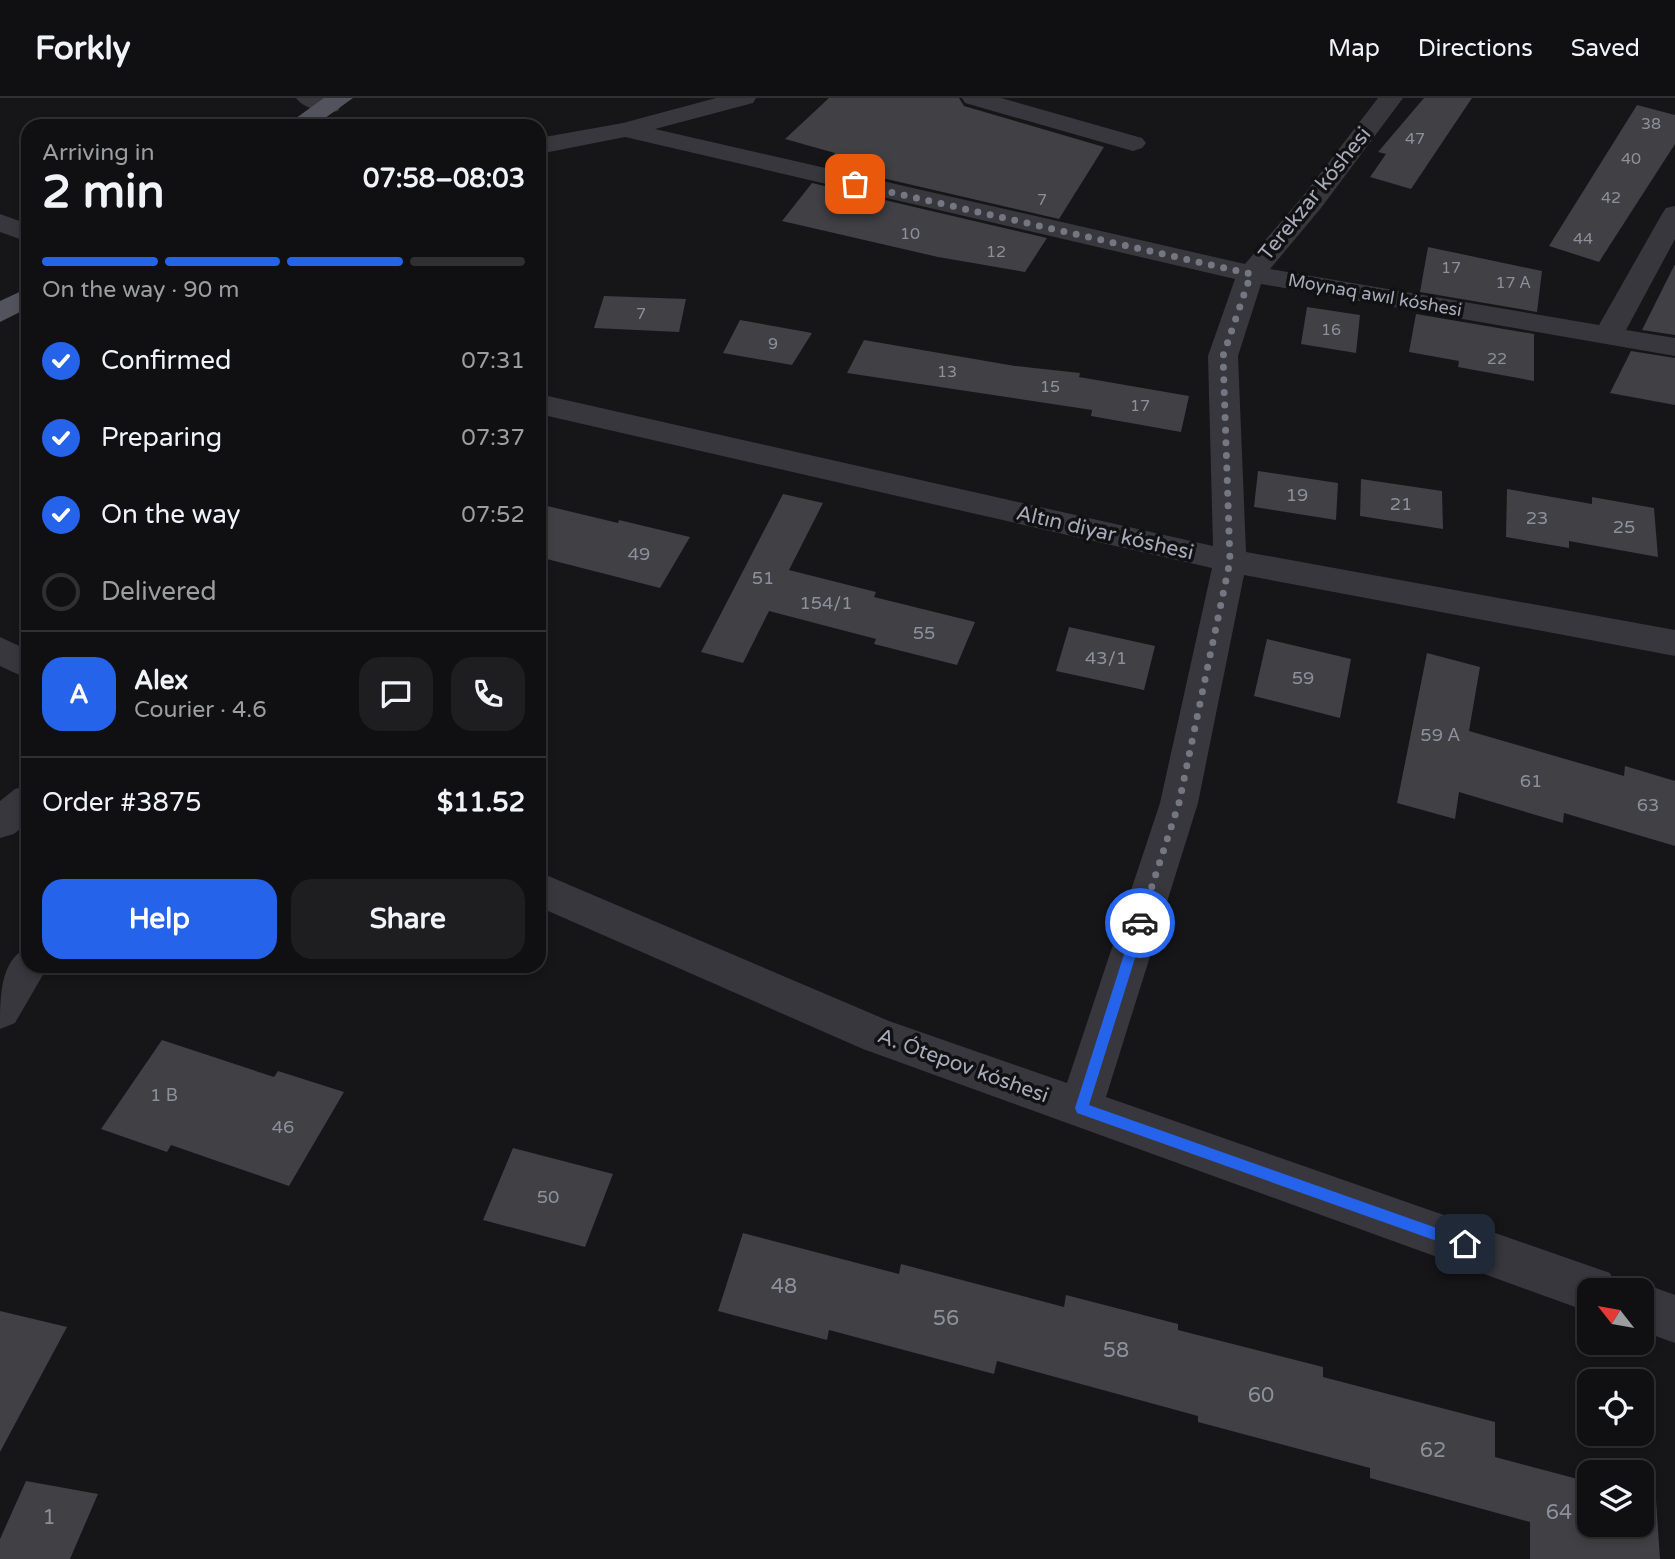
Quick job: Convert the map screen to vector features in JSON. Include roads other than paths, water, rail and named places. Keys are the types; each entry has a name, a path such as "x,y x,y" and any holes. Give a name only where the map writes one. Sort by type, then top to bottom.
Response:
{"main road":[{"path":"304,119 326,101"},
{"path":"0,313 21,300"}],"street":[{"name":"Moynaq awıl kóshesi","path":"546,145 625,130 744,98"},
{"path":"974,98 1133,143"},
{"name":"Terekzar kóshesi","path":"1081,1108 1179,803 1230,561 1223,356 1251,274 1312,202 1391,98"},
{"name":"Moynaq awıl kóshesi","path":"625,130 1251,274 1675,347"},
{"path":"1609,334 1675,214"},
{"path":"0,222 21,231"},
{"name":"Altın diyar kóshesi","path":"546,406 1230,561 1675,643"},
{"path":"0,650 21,662"},
{"path":"0,823 21,806"},
{"name":"A. Ótepov kóshesi","path":"546,892 878,1036 1577,1284"},
{"path":"0,1010 23,973"},
{"path":"1654,1311 1675,1319"}]}
